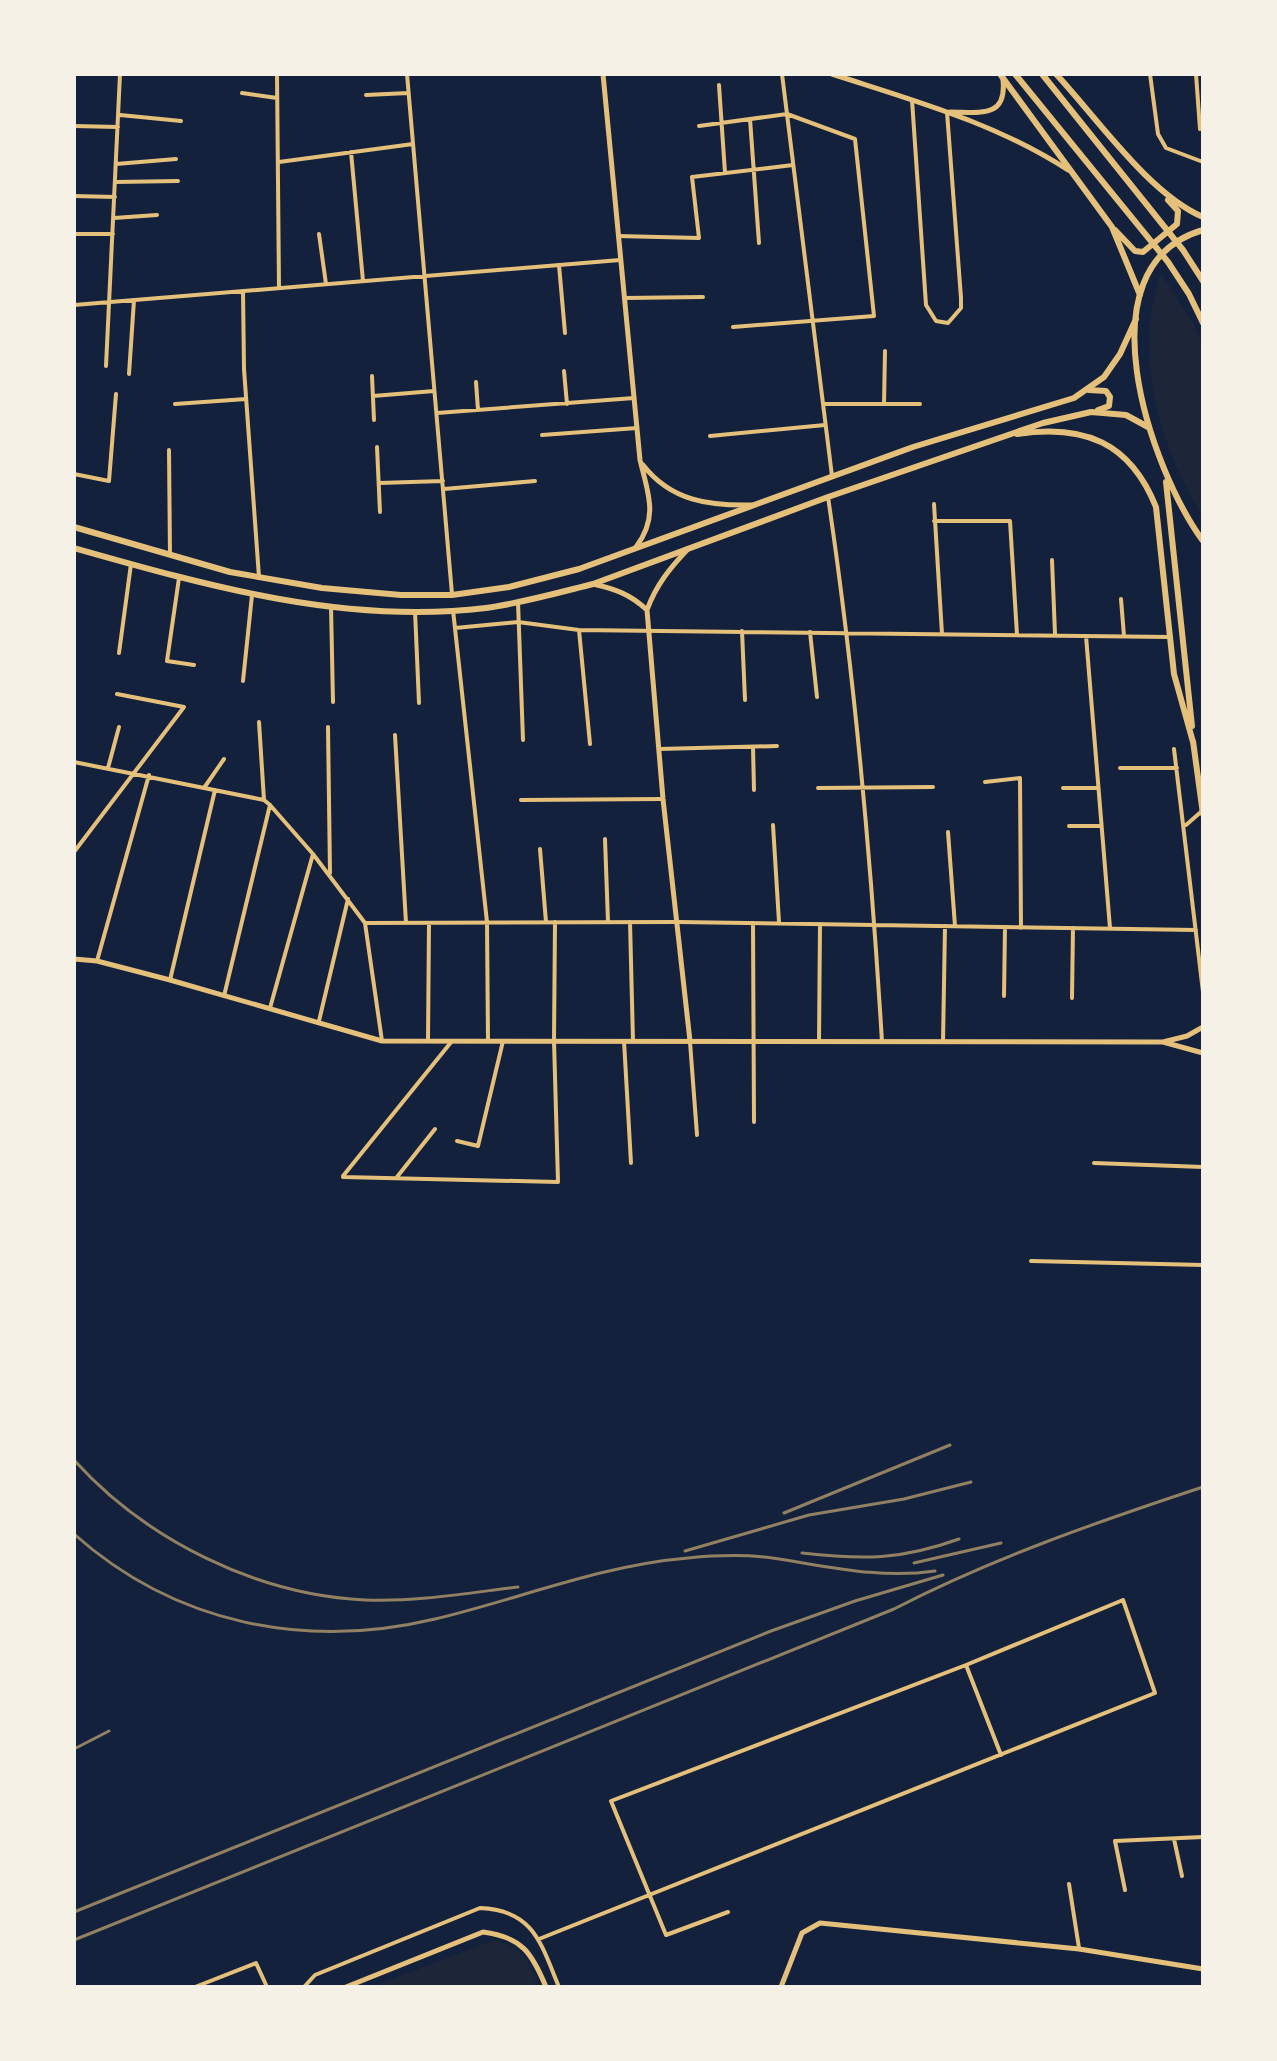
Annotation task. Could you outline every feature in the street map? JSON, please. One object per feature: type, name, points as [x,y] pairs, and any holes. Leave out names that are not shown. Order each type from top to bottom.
[{"type":"main road","points":[[1015,74],[1168,262],[1203,323]]},
{"type":"main road","points":[[1042,74],[1183,250],[1203,281]]},
{"type":"main road","points":[[1002,76],[1112,227],[1135,251],[1148,250],[1177,224],[1178,211],[1056,74]]},
{"type":"main road","points":[[1153,184],[1179,205],[1203,217]]},
{"type":"main road","points":[[1112,227],[1140,295]]},
{"type":"main road","points":[[1203,230],[1190,233],[1170,245],[1156,259],[1146,277],[1136,319],[1138,372],[1148,427],[1183,511],[1203,541]]},
{"type":"main road","points":[[74,527],[259,577],[364,593],[452,595],[546,579],[633,551],[913,447],[1055,404],[1087,390],[1112,366],[1136,319]]},
{"type":"main road","points":[[1087,390],[1106,391],[1110,397],[1109,406],[1091,412]]},
{"type":"main road","points":[[74,548],[252,595],[331,606],[453,610],[518,602],[593,584],[828,497],[998,437],[1074,414],[1126,415],[1148,427]]},
{"type":"main road","points":[[998,437],[1045,430],[1086,436],[1130,461],[1146,483],[1156,507],[1174,674],[1193,742]]},
{"type":"main road","points":[[1166,475],[1203,812]]},
{"type":"main road","points":[[1164,582],[1174,560]]},
{"type":"street","points":[[106,366],[120,74]]},
{"type":"street","points":[[277,74],[279,288]]},
{"type":"street","points":[[407,74],[452,595]]},
{"type":"street","points":[[603,74],[640,460],[651,511],[648,527],[633,551]]},
{"type":"street","points":[[782,74],[832,476]]},
{"type":"street","points":[[832,74],[947,112],[1040,152],[1068,170]]},
{"type":"street","points":[[1150,74],[1158,134],[1166,148],[1203,162]]},
{"type":"street","points":[[1196,74],[1200,129]]},
{"type":"street","points":[[947,112],[984,112],[996,107],[1005,94],[1002,76]]},
{"type":"street","points":[[719,85],[725,173]]},
{"type":"street","points":[[242,93],[277,98]]},
{"type":"street","points":[[366,95],[409,93]]},
{"type":"street","points":[[912,100],[926,305],[936,321],[948,323],[961,308],[961,298],[947,112]]},
{"type":"street","points":[[699,126],[787,114],[855,139],[874,316],[733,327]]},
{"type":"street","points":[[119,115],[181,121]]},
{"type":"street","points":[[750,119],[759,243]]},
{"type":"street","points":[[74,126],[118,127]]},
{"type":"street","points":[[279,162],[413,144]]},
{"type":"street","points":[[351,151],[363,281]]},
{"type":"street","points":[[116,164],[176,159]]},
{"type":"street","points":[[618,236],[699,238],[692,177],[793,165]]},
{"type":"street","points":[[115,182],[178,181]]},
{"type":"street","points":[[74,196],[115,197]]},
{"type":"street","points":[[114,218],[157,215]]},
{"type":"street","points":[[74,234],[113,234]]},
{"type":"street","points":[[319,234],[326,284]]},
{"type":"street","points":[[74,305],[620,260]]},
{"type":"street","points":[[559,265],[565,333]]},
{"type":"street","points":[[243,291],[246,399],[259,577]]},
{"type":"street","points":[[624,298],[703,297]]},
{"type":"street","points":[[129,374],[134,300]]},
{"type":"street","points":[[884,404],[885,351]]},
{"type":"street","points":[[564,371],[567,404]]},
{"type":"street","points":[[372,376],[374,420]]},
{"type":"street","points":[[476,382],[478,410]]},
{"type":"street","points":[[373,396],[435,390]]},
{"type":"street","points":[[74,474],[109,481],[116,394]]},
{"type":"street","points":[[437,413],[634,398]]},
{"type":"street","points":[[175,404],[246,399]]},
{"type":"street","points":[[823,404],[920,404]]},
{"type":"street","points":[[710,436],[825,425]]},
{"type":"street","points":[[542,435],[637,428]]},
{"type":"street","points":[[377,447],[380,512]]},
{"type":"street","points":[[169,450],[170,555]]},
{"type":"street","points":[[640,460],[659,482],[690,500],[723,505],[757,504]]},
{"type":"street","points":[[379,483],[443,481]]},
{"type":"street","points":[[444,489],[535,481]]},
{"type":"street","points":[[828,497],[848,633],[875,925],[882,1042]]},
{"type":"street","points":[[934,504],[942,634]]},
{"type":"street","points":[[934,521],[1010,521],[1017,635]]},
{"type":"street","points":[[689,549],[666,572],[647,610],[697,1135]]},
{"type":"street","points":[[1052,560],[1055,635]]},
{"type":"street","points":[[119,653],[131,564]]},
{"type":"street","points":[[179,578],[167,661],[194,665]]},
{"type":"street","points":[[593,584],[620,590],[647,610]]},
{"type":"street","points":[[243,681],[252,595]]},
{"type":"street","points":[[1121,599],[1124,636]]},
{"type":"street","points":[[518,602],[523,740]]},
{"type":"street","points":[[331,606],[333,702]]},
{"type":"street","points":[[453,610],[487,922],[488,1041]]},
{"type":"street","points":[[415,611],[419,703]]},
{"type":"street","points":[[455,628],[518,622],[579,630],[1170,637]]},
{"type":"street","points":[[579,630],[590,744]]},
{"type":"street","points":[[742,631],[745,700]]},
{"type":"street","points":[[810,632],[817,697]]},
{"type":"street","points":[[1086,636],[1110,929]]},
{"type":"street","points":[[74,852],[184,707],[117,694]]},
{"type":"street","points":[[259,722],[264,800]]},
{"type":"street","points":[[108,768],[119,727]]},
{"type":"street","points":[[328,727],[330,875]]},
{"type":"street","points":[[395,735],[406,923]]},
{"type":"street","points":[[659,749],[777,746]]},
{"type":"street","points":[[753,747],[754,790]]},
{"type":"street","points":[[1174,749],[1203,992]]},
{"type":"street","points":[[204,788],[224,759]]},
{"type":"street","points":[[74,762],[264,800],[270,805],[330,875],[365,923],[382,1041]]},
{"type":"street","points":[[1120,768],[1177,768]]},
{"type":"street","points":[[97,961],[149,775]]},
{"type":"street","points":[[985,782],[1020,778],[1021,928]]},
{"type":"street","points":[[818,788],[933,787]]},
{"type":"street","points":[[1063,788],[1097,788]]},
{"type":"street","points":[[170,980],[215,790]]},
{"type":"street","points":[[521,800],[663,799]]},
{"type":"street","points":[[224,996],[270,805]]},
{"type":"street","points":[[1185,827],[1203,812]]},
{"type":"street","points":[[773,825],[779,923]]},
{"type":"street","points":[[1069,826],[1100,826]]},
{"type":"street","points":[[948,832],[955,926]]},
{"type":"street","points":[[605,839],[608,922]]},
{"type":"street","points":[[540,849],[546,922]]},
{"type":"street","points":[[270,1008],[313,854]]},
{"type":"street","points":[[319,1021],[348,899]]},
{"type":"street","points":[[452,1041],[343,1177],[558,1182],[555,922]]},
{"type":"street","points":[[630,922],[633,1041]]},
{"type":"street","points":[[365,923],[678,922],[1196,930]]},
{"type":"street","points":[[428,1041],[429,923]]},
{"type":"street","points":[[753,923],[754,1122]]},
{"type":"street","points":[[819,1042],[820,924]]},
{"type":"street","points":[[943,1042],[945,926]]},
{"type":"street","points":[[1004,996],[1005,927]]},
{"type":"street","points":[[1072,998],[1073,928]]},
{"type":"street","points":[[74,959],[97,961],[170,980],[382,1041],[1163,1042],[1187,1036],[1203,1027]]},
{"type":"street","points":[[457,1141],[478,1146],[503,1041]]},
{"type":"street","points":[[624,1041],[631,1163]]},
{"type":"street","points":[[1163,1042],[1203,1053]]},
{"type":"street","points":[[396,1178],[435,1129]]},
{"type":"street","points":[[1094,1163],[1203,1167]]},
{"type":"street","points":[[1031,1261],[1203,1265]]},
{"type":"street","points":[[539,1939],[649,1895],[1001,1755],[1155,1693],[1123,1600],[966,1665],[611,1801],[649,1895],[666,1935],[728,1912]]},
{"type":"street","points":[[966,1665],[1001,1755]]},
{"type":"street","points":[[1125,1890],[1115,1841],[1203,1837]]},
{"type":"street","points":[[1174,1839],[1182,1876]]},
{"type":"street","points":[[1069,1884],[1079,1949]]},
{"type":"street","points":[[304,1987],[315,1975],[480,1908],[507,1911],[521,1918],[539,1939],[559,1987]]},
{"type":"street","points":[[781,1987],[802,1933],[820,1923],[1079,1949],[1203,1969]]},
{"type":"street","points":[[346,1987],[483,1932],[505,1935],[527,1949],[546,1987]]},
{"type":"street","points":[[195,1987],[256,1963],[267,1987]]},
{"type":"shaded area","points":[[1161,273],[1193,323],[1203,345],[1203,517],[1174,460],[1155,398],[1150,367],[1150,335],[1153,304]]},
{"type":"shaded area","points":[[494,1940],[512,1947],[523,1956],[539,1987],[372,1987]]},
{"type":"railway","points":[[784,1513],[950,1445]]},
{"type":"railway","points":[[74,1460],[103,1489],[169,1538],[244,1575],[284,1587],[324,1596],[365,1600],[403,1600],[518,1587]]},
{"type":"railway","points":[[685,1551],[809,1515],[904,1499],[971,1482]]},
{"type":"railway","points":[[74,1940],[894,1609],[1007,1557],[1203,1487]]},
{"type":"railway","points":[[74,1534],[113,1565],[155,1590],[198,1609],[244,1622],[290,1629],[338,1631],[386,1628],[435,1619],[624,1568],[688,1558],[768,1557],[876,1573],[935,1571]]},
{"type":"railway","points":[[802,1553],[844,1557],[900,1555],[959,1539]]},
{"type":"railway","points":[[914,1563],[1001,1543]]},
{"type":"railway","points":[[74,1912],[771,1631],[855,1601],[943,1575]]},
{"type":"railway","points":[[74,1749],[109,1731]]}]
